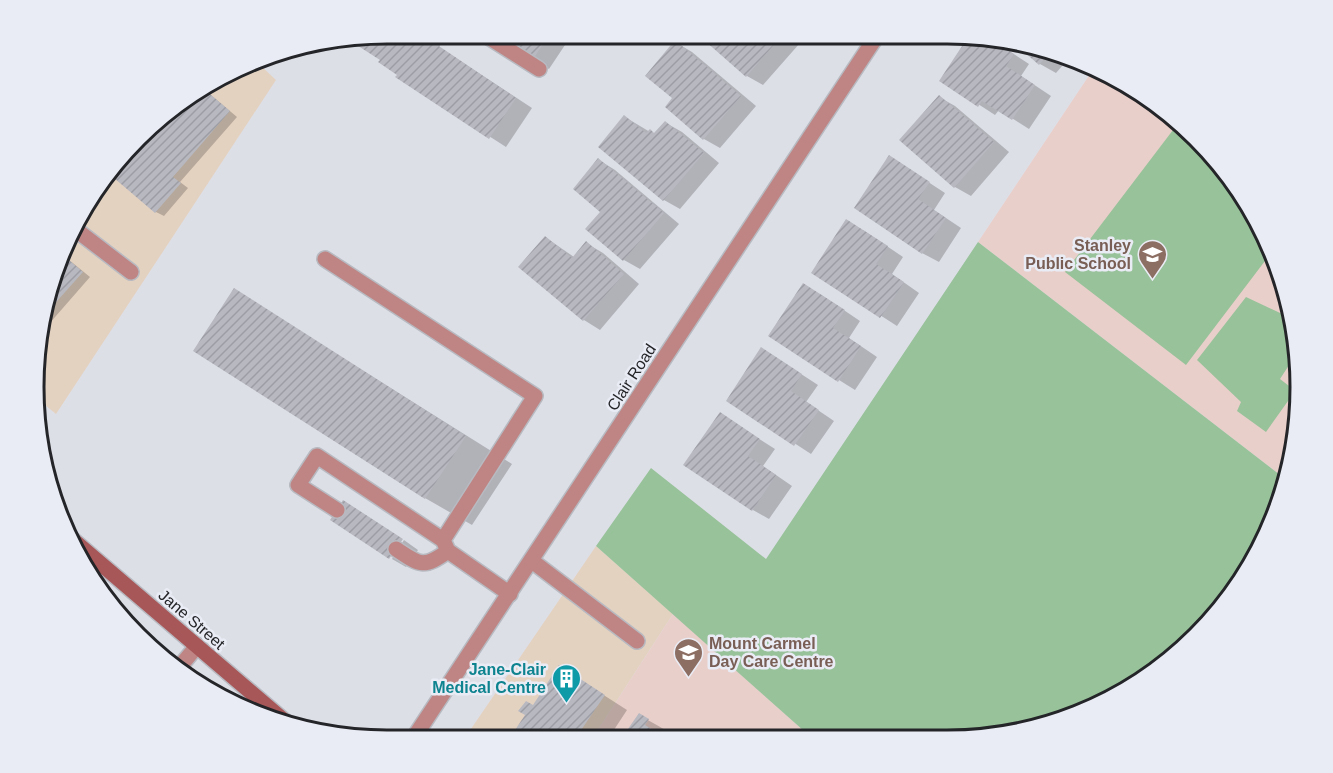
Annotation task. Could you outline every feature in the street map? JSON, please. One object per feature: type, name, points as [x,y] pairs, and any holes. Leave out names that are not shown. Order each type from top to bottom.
[{"type":"main road","name":"Jane Street","points":[[85,550],[270,709]]},
{"type":"street","points":[[499,44],[539,69]]},
{"type":"street","name":"Clair Road","points":[[419,730],[871,44]]},
{"type":"street","points":[[80,233],[131,272]]},
{"type":"street","points":[[326,259],[535,396],[445,545],[426,565],[418,564],[396,549]]},
{"type":"street","points":[[337,510],[298,485],[317,456],[445,545],[510,594]]},
{"type":"street","points":[[532,561],[637,641]]},
{"type":"street","points":[[183,663],[197,646]]},
{"type":"shaded area","points":[[262,67],[276,80],[56,414],[44,404],[46,342],[62,276],[89,215],[114,178],[160,129],[215,89]]},
{"type":"shaded area","name":"Stanley Public School","points":[[1089,75],[1118,89],[1155,114],[1189,144],[1232,196],[1254,235],[1271,276],[1287,342],[1290,386],[1287,431],[1278,474],[978,242]]},
{"type":"shaded area","points":[[596,546],[673,614],[598,730],[470,730]]},
{"type":"shaded area","name":"Mount Carmel Day Care Centre","points":[[673,614],[803,730],[598,730]]},
{"type":"green space","points":[[1173,129],[1204,160],[1232,196],[1244,215],[1265,261],[1186,365],[1065,272]]},
{"type":"green space","points":[[978,242],[1278,474],[1263,518],[1244,558],[1219,595],[1173,644],[1137,672],[1098,694],[1035,718],[991,727],[946,730],[803,730],[596,546],[651,468],[766,559]]},
{"type":"green space","points":[[1246,297],[1282,314],[1289,365],[1280,379],[1290,387],[1289,399],[1266,432],[1237,411],[1241,402],[1197,360]]},
{"type":"building","points":[[436,44],[516,98],[489,139],[395,77],[397,75],[378,62],[380,60],[356,45]]},
{"type":"building","points":[[506,44],[543,44],[532,61]]},
{"type":"building","points":[[672,44],[680,44],[741,96],[703,140],[665,107],[672,98],[645,76]]},
{"type":"building","points":[[708,44],[774,44],[746,77]]},
{"type":"building","points":[[963,44],[969,44],[1006,49],[1014,54],[1006,66],[1035,85],[1012,120],[982,101],[978,107],[939,81]]},
{"type":"building","points":[[1025,53],[1045,58],[1039,65]]},
{"type":"building","points":[[209,93],[230,111],[173,177],[181,183],[155,213],[114,178],[160,129]]},
{"type":"building","points":[[939,95],[994,142],[954,188],[899,140]]},
{"type":"building","points":[[624,115],[646,133],[650,129],[654,133],[665,121],[704,153],[663,201],[598,147]]},
{"type":"building","points":[[889,155],[930,182],[918,199],[946,218],[922,254],[854,208]]},
{"type":"building","points":[[598,158],[664,213],[623,261],[585,229],[600,212],[573,189]]},
{"type":"building","points":[[846,219],[888,246],[876,264],[904,282],[880,318],[811,273]]},
{"type":"building","points":[[545,236],[572,258],[586,241],[624,274],[583,321],[518,267]]},
{"type":"building","points":[[68,259],[83,272],[53,305]]},
{"type":"building","points":[[803,283],[845,310],[833,328],[861,346],[838,382],[768,336]]},
{"type":"building","points":[[234,288],[466,436],[425,499],[193,351]]},
{"type":"building","points":[[761,347],[802,374],[791,391],[819,410],[794,446],[726,401]]},
{"type":"building","points":[[720,412],[760,439],[748,456],[776,475],[752,511],[683,465]]},
{"type":"building","points":[[343,500],[403,539],[389,559],[330,520]]},
{"type":"building","name":"Jane-Clair Medical Centre","points":[[559,665],[605,695],[581,730],[515,730],[525,715],[518,711],[526,701],[533,705]]},
{"type":"building","points":[[639,713],[649,719],[645,725],[653,730],[627,730]]},
{"type":"place","name":"Stanley Public School","points":[[1152,280]]},
{"type":"place","name":"Mount Carmel Day Care Centre","points":[[688,678]]},
{"type":"place","name":"Jane-Clair Medical Centre","points":[[567,704]]}]
